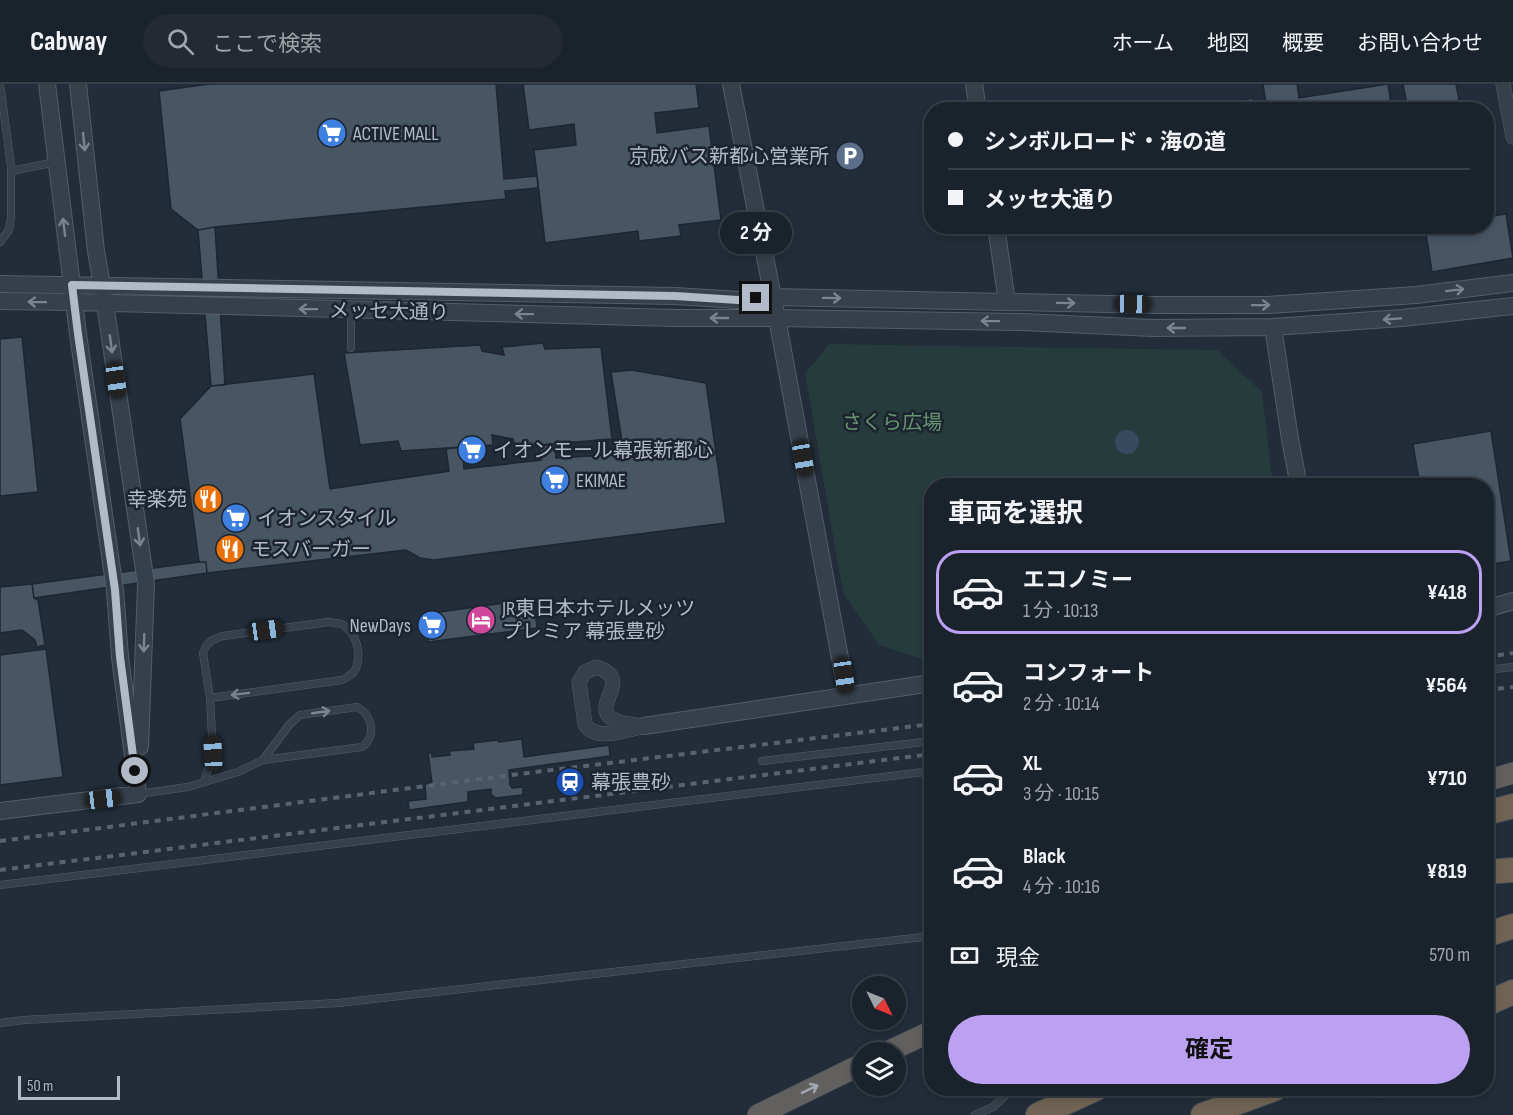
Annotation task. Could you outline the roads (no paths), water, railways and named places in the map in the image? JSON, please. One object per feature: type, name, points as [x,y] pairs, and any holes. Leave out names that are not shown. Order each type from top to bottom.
[{"type":"highway","points":[[1494,779],[1513,773]]},
{"type":"highway","points":[[1494,811],[1513,806]]},
{"type":"highway","points":[[1494,871],[1513,870]]},
{"type":"highway","points":[[1494,932],[1513,926]]},
{"type":"highway","points":[[1494,1000],[1513,992]]},
{"type":"highway","points":[[906,1043],[924,1035]]},
{"type":"highway","points":[[758,1115],[852,1069]]},
{"type":"highway","points":[[1038,1115],[1080,1096]]},
{"type":"highway","points":[[1206,1114],[1255,1096]]},
{"type":"street","points":[[47,84],[73,294],[115,590],[120,657],[138,794]]},
{"type":"street","points":[[78,84],[96,251],[146,585],[138,794]]},
{"type":"street","points":[[731,84],[847,696]]},
{"type":"street","points":[[974,84],[977,102]]},
{"type":"street","points":[[1503,84],[1513,137]]},
{"type":"street","points":[[997,234],[1007,302]]},
{"type":"street","name":"メッセ大通り","points":[[0,301],[73,294],[104,294],[675,296],[738,300],[773,297],[1268,305],[1416,295],[1513,283]]},
{"type":"street","name":"メッセ大通り","points":[[0,284],[73,294]]},
{"type":"street","name":"メッセ大通り","points":[[104,294],[351,310],[675,318],[1022,322],[1153,328],[1273,327],[1402,318],[1513,306]]},
{"type":"street","points":[[1273,327],[1297,478]]},
{"type":"street","points":[[1494,607],[1513,601]]},
{"type":"street","points":[[644,726],[619,722],[610,718],[606,713],[605,705],[613,688],[611,676],[597,667],[585,672],[579,682],[585,724],[593,733],[599,734],[924,684]]},
{"type":"street","points":[[0,811],[138,794]]},
{"type":"lane","points":[[0,84],[11,171],[10,224],[9,230],[0,242]]},
{"type":"lane","points":[[11,171],[56,162]]},
{"type":"lane","points":[[351,310],[351,348]]},
{"type":"lane","points":[[204,782],[213,753],[210,698],[203,653],[212,640],[223,636],[329,622],[345,626],[355,639],[358,658],[356,669],[342,681],[210,698]]},
{"type":"lane","points":[[1494,669],[1513,667]]},
{"type":"lane","points":[[138,794],[188,787],[238,772],[263,760],[362,747],[371,737],[369,718],[364,710],[357,707],[300,715],[289,725],[263,760]]},
{"type":"lane","points":[[762,761],[924,742]]},
{"type":"lane","points":[[0,885],[924,772]]},
{"type":"lane","points":[[0,1023],[338,1004],[924,937]]},
{"type":"lane","points":[[975,1115],[993,1107],[1005,1096]]},
{"type":"water","points":[[1127,430],[1136,433],[1139,442],[1136,451],[1127,454],[1118,451],[1115,442],[1118,433]]},
{"type":"railway","points":[[1494,656],[1513,653]]},
{"type":"railway","points":[[1494,689],[1513,687]]},
{"type":"railway","points":[[0,841],[519,774],[924,725]]},
{"type":"railway","points":[[0,870],[924,755]]},
{"type":"place","name":"ACTIVE MALL","points":[[332,133]]},
{"type":"place","name":"京成バス新都心営業所","points":[[850,156]]},
{"type":"place","name":"イオンモール幕張新都心","points":[[472,450]]},
{"type":"place","name":"EKIMAE","points":[[555,480]]},
{"type":"place","name":"幸楽苑","points":[[208,499]]},
{"type":"place","name":"イオンスタイル","points":[[236,518]]},
{"type":"place","name":"モスバーガー","points":[[230,549]]},
{"type":"place","name":"JR東日本ホテルメッツ プレミア 幕張豊砂","points":[[481,620]]},
{"type":"place","name":"NewDays","points":[[432,625]]},
{"type":"place","name":"幕張豊砂","points":[[570,782]]},
{"type":"park label","name":"さくら広場","points":[[892,422]]}]
